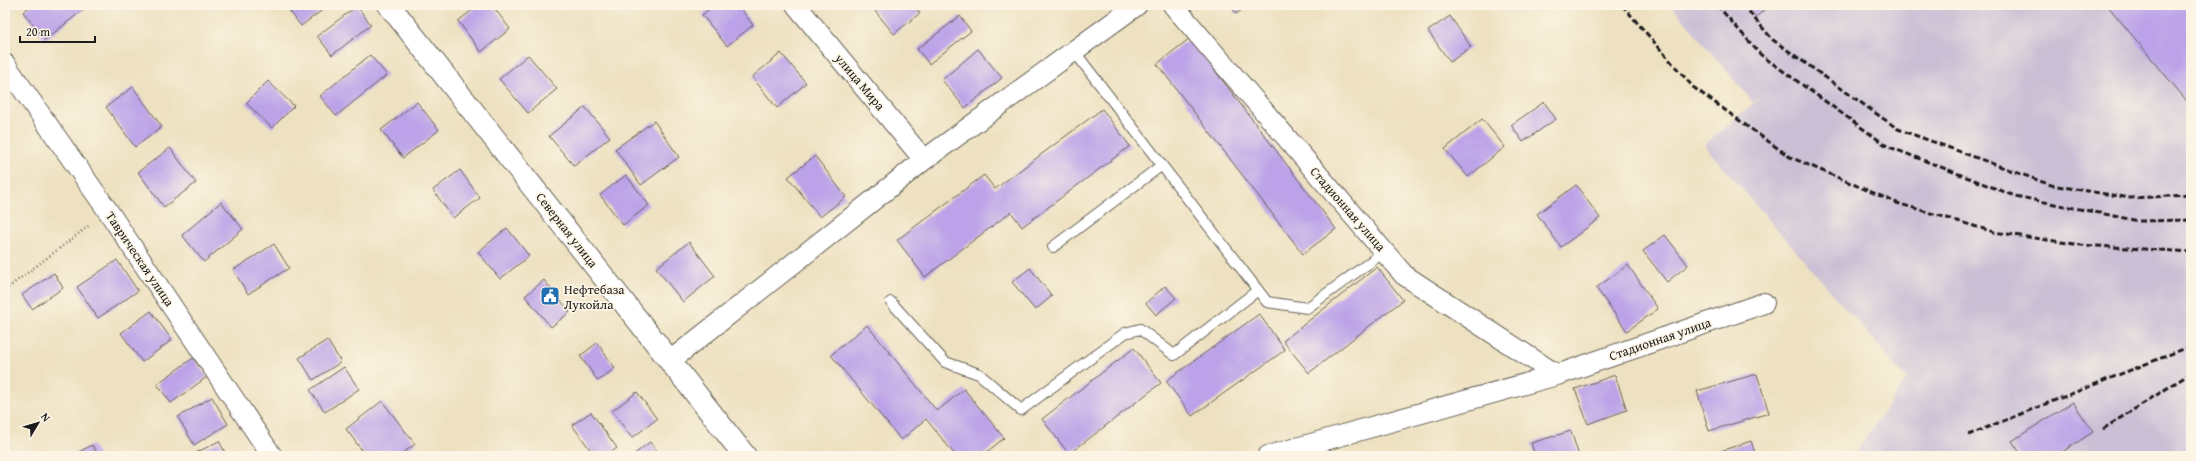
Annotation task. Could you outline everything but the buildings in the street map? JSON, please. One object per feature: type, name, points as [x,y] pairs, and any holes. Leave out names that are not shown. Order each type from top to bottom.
[{"type":"street","name":"Северная улица","points":[[389,5],[745,456]]},
{"type":"street","name":"улица Мира","points":[[796,5],[924,160]]},
{"type":"street","points":[[670,361],[924,160],[1137,5]]},
{"type":"street","name":"Стадионная улица","points":[[1173,5],[1404,275],[1557,374]]},
{"type":"street","name":"Таврическая улица","points":[[5,64],[108,211],[272,456]]},
{"type":"street","name":"Стадионная улица","points":[[1268,456],[1557,374],[1764,303]]},
{"type":"lane","points":[[1074,51],[1267,302],[1307,308],[1384,252]]},
{"type":"lane","points":[[1053,247],[1162,165]]},
{"type":"lane","points":[[891,302],[945,362],[979,374],[1021,410],[1125,332],[1140,329],[1174,355],[1258,290]]},
{"type":"path","points":[[5,290],[108,211]]},
{"type":"shaded area","points":[[1671,5],[2191,5],[2191,456],[1853,456],[1907,379],[1704,145],[1769,90],[1753,102]]},
{"type":"railway","points":[[1622,5],[1693,87],[1790,157],[1897,203],[1994,232],[2081,245],[2191,252]]},
{"type":"railway","points":[[1717,5],[1761,55],[1887,146],[2015,196],[2139,221],[2191,220]]},
{"type":"railway","points":[[1743,5],[1773,40],[1898,129],[2051,185],[2130,198],[2191,195]]},
{"type":"railway","points":[[1968,435],[2191,346]]},
{"type":"railway","points":[[2103,429],[2191,373]]},
{"type":"place","name":"Нефтебаза Лукойла","points":[[550,296]]}]
